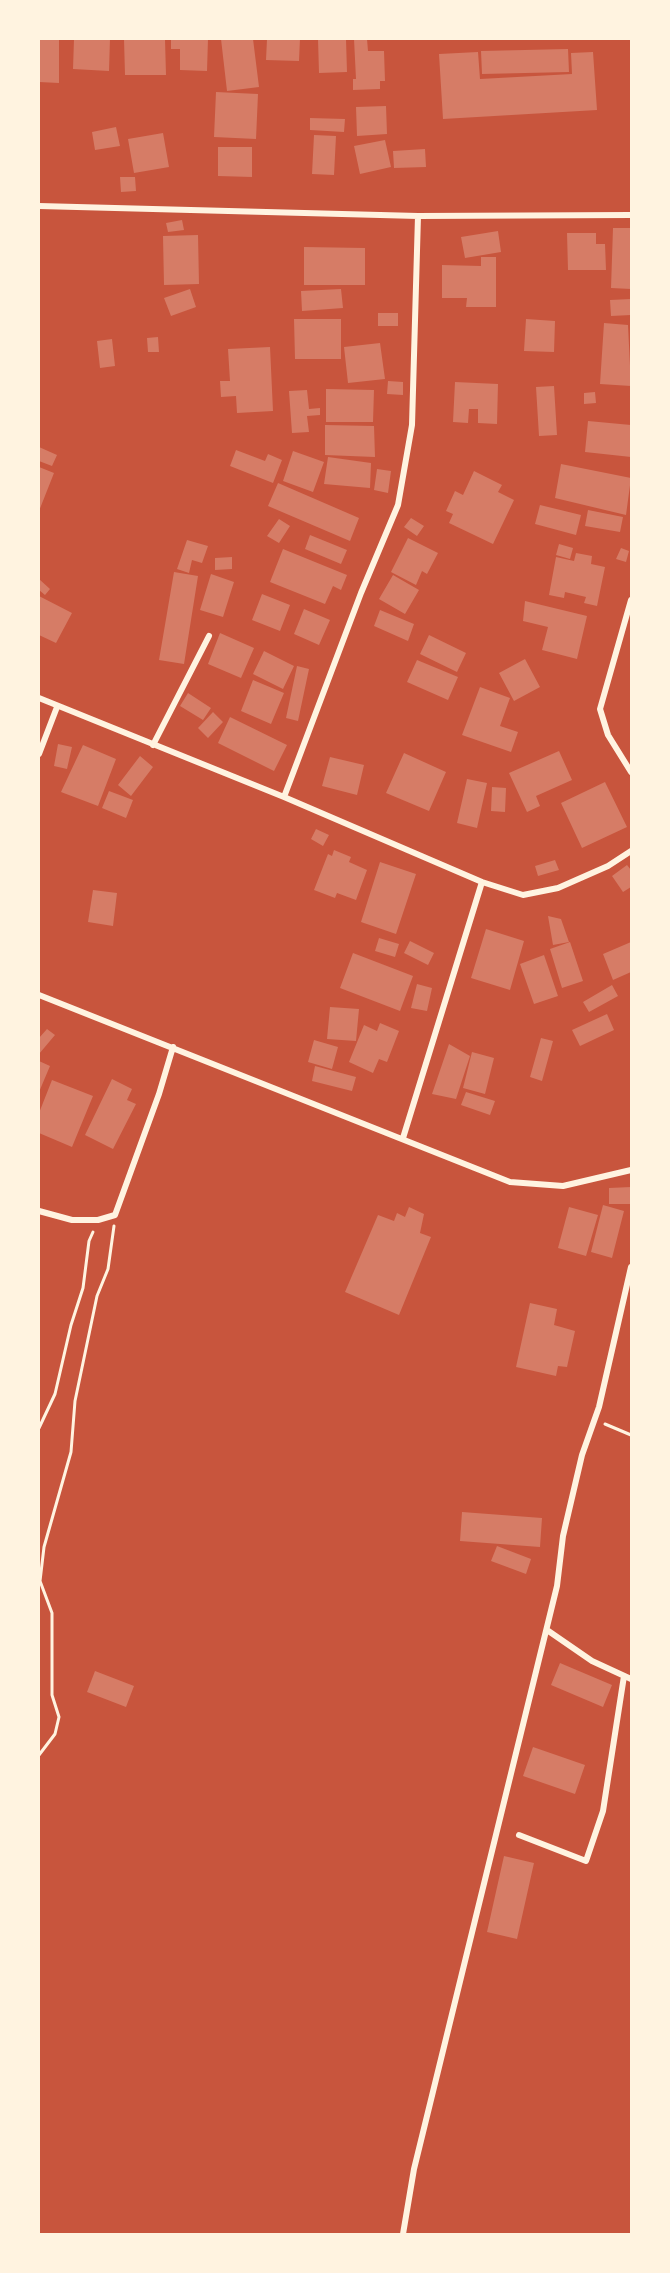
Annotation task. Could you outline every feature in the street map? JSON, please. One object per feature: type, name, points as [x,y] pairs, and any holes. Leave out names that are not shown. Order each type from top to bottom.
[{"type":"street","points":[[39,206],[418,216],[631,215]]},
{"type":"street","points":[[284,797],[361,593],[398,505],[412,425],[418,216]]},
{"type":"street","points":[[631,600],[600,709],[608,735],[631,772]]},
{"type":"street","points":[[153,745],[209,636]]},
{"type":"street","points":[[39,698],[284,797],[482,882],[523,895],[558,888],[608,866],[631,851]]},
{"type":"street","points":[[39,754],[57,707]]},
{"type":"street","points":[[403,1138],[482,882]]},
{"type":"street","points":[[39,995],[510,1182],[563,1186],[631,1170]]},
{"type":"street","points":[[39,1211],[72,1220],[98,1220],[115,1215],[159,1094],[173,1047]]},
{"type":"street","points":[[403,2234],[414,2169],[557,1586],[563,1536],[582,1455],[594,1420],[631,1267]]},
{"type":"street","points":[[519,1835],[586,1861],[603,1810],[627,1678],[592,1661],[546,1630]]},
{"type":"path","points":[[39,1755],[55,1734],[58,1717],[52,1695],[52,1613],[40,1581],[44,1546],[70,1452],[75,1401],[98,1296],[108,1269],[115,1215]]},
{"type":"path","points":[[39,1428],[55,1394],[71,1324],[83,1288],[89,1241],[98,1220]]},
{"type":"path","points":[[594,1420],[631,1435]]},
{"type":"building","points":[[39,39],[59,39],[59,83],[39,82]]},
{"type":"building","points":[[74,39],[110,39],[109,71],[73,69]]},
{"type":"building","points":[[124,39],[165,39],[166,75],[125,75]]},
{"type":"building","points":[[171,39],[208,39],[207,71],[180,70],[180,49],[171,49]]},
{"type":"building","points":[[221,39],[253,39],[259,87],[227,91]]},
{"type":"building","points":[[267,39],[300,39],[299,61],[266,60]]},
{"type":"building","points":[[318,39],[346,39],[347,72],[319,73]]},
{"type":"building","points":[[354,39],[367,39],[368,51],[384,51],[385,81],[380,81],[380,89],[353,90],[353,79],[356,79]]},
{"type":"building","points":[[568,49],[569,72],[482,74],[481,51]]},
{"type":"building","points":[[478,52],[480,79],[572,74],[571,53],[593,52],[597,110],[443,119],[439,54]]},
{"type":"building","points":[[216,92],[258,94],[256,139],[214,137]]},
{"type":"building","points":[[386,106],[387,134],[357,136],[356,107]]},
{"type":"building","points":[[310,118],[345,119],[344,132],[310,130]]},
{"type":"building","points":[[116,127],[120,146],[95,150],[92,132]]},
{"type":"building","points":[[163,133],[169,167],[134,173],[128,139]]},
{"type":"building","points":[[314,135],[336,136],[334,175],[312,174]]},
{"type":"building","points":[[385,140],[391,167],[360,174],[354,146]]},
{"type":"building","points":[[218,147],[252,147],[252,177],[218,176]]},
{"type":"building","points":[[425,149],[426,167],[394,168],[393,151]]},
{"type":"building","points":[[120,177],[135,177],[136,191],[121,192]]},
{"type":"building","points":[[182,220],[184,230],[168,232],[166,223]]},
{"type":"building","points":[[613,228],[631,228],[631,289],[611,288]]},
{"type":"building","points":[[498,231],[501,252],[465,258],[461,237]]},
{"type":"building","points":[[567,233],[596,233],[596,244],[605,244],[606,270],[568,270]]},
{"type":"building","points":[[198,235],[199,284],[164,285],[163,236]]},
{"type":"building","points":[[304,247],[365,248],[365,285],[304,285]]},
{"type":"building","points":[[481,257],[496,257],[496,307],[466,307],[467,298],[442,298],[442,265],[481,266]]},
{"type":"building","points":[[190,289],[196,307],[171,316],[164,298]]},
{"type":"building","points":[[341,289],[343,308],[302,311],[301,291]]},
{"type":"building","points":[[631,299],[631,315],[611,316],[610,300]]},
{"type":"building","points":[[378,313],[398,313],[398,326],[378,326]]},
{"type":"building","points":[[294,319],[341,319],[341,359],[295,359]]},
{"type":"building","points":[[526,319],[555,321],[554,352],[524,351]]},
{"type":"building","points":[[604,323],[628,325],[631,386],[600,384]]},
{"type":"building","points":[[158,337],[159,352],[148,352],[147,338]]},
{"type":"building","points":[[112,339],[115,366],[100,368],[97,341]]},
{"type":"building","points":[[380,343],[385,379],[348,383],[344,347]]},
{"type":"building","points":[[270,347],[273,411],[237,413],[236,396],[221,397],[220,381],[230,381],[228,349]]},
{"type":"building","points":[[388,381],[403,382],[403,395],[387,394]]},
{"type":"building","points":[[455,382],[498,384],[497,424],[478,423],[478,409],[469,409],[468,423],[453,422]]},
{"type":"building","points":[[554,386],[557,435],[539,436],[536,387]]},
{"type":"building","points":[[326,389],[374,390],[373,422],[326,422]]},
{"type":"building","points":[[307,390],[309,409],[320,408],[320,415],[307,416],[309,432],[292,433],[289,391]]},
{"type":"building","points":[[595,392],[596,403],[584,404],[584,393]]},
{"type":"building","points":[[588,421],[631,425],[631,457],[585,452]]},
{"type":"building","points":[[325,425],[374,426],[375,457],[325,455]]},
{"type":"building","points":[[39,447],[57,455],[52,466],[39,461]]},
{"type":"building","points":[[236,450],[265,461],[268,454],[282,460],[273,483],[230,466]]},
{"type":"building","points":[[293,451],[324,462],[313,492],[283,481]]},
{"type":"building","points":[[328,457],[371,463],[370,488],[324,484]]},
{"type":"building","points":[[561,464],[631,478],[626,515],[555,498]]},
{"type":"building","points":[[39,467],[54,473],[39,511]]},
{"type":"building","points":[[377,469],[391,471],[388,493],[374,490]]},
{"type":"building","points":[[474,471],[502,485],[498,492],[514,500],[493,544],[449,523],[453,514],[446,511],[455,491],[463,495]]},
{"type":"building","points":[[278,483],[359,518],[350,541],[268,506]]},
{"type":"building","points":[[540,505],[581,515],[576,535],[535,524]]},
{"type":"building","points":[[588,510],[623,517],[620,532],[585,526]]},
{"type":"building","points":[[411,518],[424,526],[417,536],[404,527]]},
{"type":"building","points":[[279,519],[290,526],[279,543],[267,536]]},
{"type":"building","points":[[310,535],[347,550],[341,564],[305,549]]},
{"type":"building","points":[[408,538],[438,553],[427,574],[422,571],[416,585],[391,572]]},
{"type":"building","points":[[187,540],[208,546],[202,563],[192,560],[189,573],[177,569]]},
{"type":"building","points":[[559,544],[573,548],[570,559],[556,555]]},
{"type":"building","points":[[621,548],[629,551],[626,562],[616,559]]},
{"type":"building","points":[[283,549],[347,575],[341,590],[333,586],[325,604],[270,582]]},
{"type":"building","points":[[576,553],[592,556],[591,564],[605,567],[597,606],[584,603],[586,597],[565,592],[564,598],[549,595],[556,557],[574,561]]},
{"type":"building","points":[[232,557],[232,569],[215,570],[215,558]]},
{"type":"building","points":[[174,572],[198,576],[184,664],[159,660]]},
{"type":"building","points":[[211,574],[234,582],[223,617],[200,610]]},
{"type":"building","points":[[393,575],[419,590],[405,614],[379,599]]},
{"type":"building","points":[[39,579],[50,589],[45,595],[39,590]]},
{"type":"building","points":[[262,594],[290,605],[280,631],[252,620]]},
{"type":"building","points":[[39,596],[72,613],[56,643],[39,635]]},
{"type":"building","points":[[525,601],[587,616],[577,659],[542,650],[548,627],[523,621]]},
{"type":"building","points":[[304,609],[330,620],[319,645],[294,634]]},
{"type":"building","points":[[380,610],[414,624],[408,641],[374,626]]},
{"type":"building","points":[[220,633],[254,648],[241,678],[208,664]]},
{"type":"building","points":[[429,635],[466,653],[457,672],[420,654]]},
{"type":"building","points":[[264,651],[294,666],[283,689],[253,674]]},
{"type":"building","points":[[525,659],[540,687],[514,701],[499,673]]},
{"type":"building","points":[[417,660],[458,677],[448,700],[407,682]]},
{"type":"building","points":[[297,666],[309,669],[298,721],[286,718]]},
{"type":"building","points":[[253,680],[284,693],[271,724],[241,711]]},
{"type":"building","points":[[480,687],[510,698],[500,726],[518,732],[511,752],[462,735]]},
{"type":"building","points":[[188,693],[211,708],[203,720],[180,706]]},
{"type":"building","points":[[213,712],[223,722],[208,738],[198,728]]},
{"type":"building","points":[[230,717],[287,745],[274,771],[218,743]]},
{"type":"building","points":[[58,744],[72,747],[67,769],[54,766]]},
{"type":"building","points":[[83,745],[116,759],[98,806],[61,792]]},
{"type":"building","points":[[559,751],[572,780],[536,796],[540,806],[527,812],[509,773]]},
{"type":"building","points":[[404,753],[446,772],[429,811],[386,793]]},
{"type":"building","points":[[140,756],[153,767],[131,796],[118,785]]},
{"type":"building","points":[[330,757],[364,765],[357,795],[322,786]]},
{"type":"building","points":[[467,779],[487,783],[477,828],[457,823]]},
{"type":"building","points":[[605,782],[627,827],[582,848],[561,803]]},
{"type":"building","points":[[492,787],[506,788],[505,812],[491,811]]},
{"type":"building","points":[[109,791],[133,800],[126,818],[102,808]]},
{"type":"building","points":[[316,829],[329,835],[323,846],[311,839]]},
{"type":"building","points":[[334,850],[351,857],[349,862],[367,870],[356,900],[337,893],[335,898],[314,890],[328,854],[332,856]]},
{"type":"building","points":[[555,860],[559,870],[538,876],[535,866]]},
{"type":"building","points":[[380,862],[416,874],[396,934],[361,922]]},
{"type":"building","points":[[627,865],[631,870],[631,887],[623,892],[612,876]]},
{"type":"building","points":[[93,890],[117,893],[113,926],[88,922]]},
{"type":"building","points":[[548,916],[561,919],[569,942],[553,945]]},
{"type":"building","points":[[486,929],[524,941],[510,990],[471,978]]},
{"type":"building","points":[[379,938],[399,944],[395,957],[375,951]]},
{"type":"building","points":[[410,941],[434,953],[428,965],[404,953]]},
{"type":"building","points":[[570,942],[583,981],[562,988],[550,949]]},
{"type":"building","points":[[631,942],[631,972],[613,980],[603,954]]},
{"type":"building","points":[[353,953],[413,976],[400,1011],[340,988]]},
{"type":"building","points":[[544,955],[558,996],[534,1004],[520,964]]},
{"type":"building","points":[[417,984],[432,988],[427,1011],[411,1008]]},
{"type":"building","points":[[612,985],[618,996],[589,1012],[583,1002]]},
{"type":"building","points":[[330,1007],[359,1009],[356,1041],[327,1039]]},
{"type":"building","points":[[607,1014],[614,1030],[580,1046],[572,1030]]},
{"type":"building","points":[[380,1023],[399,1031],[387,1062],[379,1059],[373,1073],[349,1062],[364,1025],[377,1031]]},
{"type":"building","points":[[47,1029],[55,1035],[39,1054],[39,1038]]},
{"type":"building","points":[[541,1038],[553,1041],[542,1081],[530,1077]]},
{"type":"building","points":[[314,1040],[338,1047],[332,1069],[308,1062]]},
{"type":"building","points":[[449,1044],[470,1056],[456,1099],[432,1094]]},
{"type":"building","points":[[472,1052],[494,1058],[485,1094],[463,1088]]},
{"type":"building","points":[[39,1061],[50,1066],[39,1092]]},
{"type":"building","points":[[315,1066],[356,1077],[352,1091],[312,1081]]},
{"type":"building","points":[[112,1079],[132,1089],[127,1100],[136,1104],[113,1149],[85,1135]]},
{"type":"building","points":[[52,1080],[93,1096],[72,1147],[39,1133],[39,1113]]},
{"type":"building","points":[[466,1092],[495,1101],[490,1115],[461,1105]]},
{"type":"building","points":[[631,1187],[631,1204],[609,1204],[609,1188]]},
{"type":"building","points":[[603,1205],[624,1211],[612,1258],[591,1252]]},
{"type":"building","points":[[409,1207],[424,1214],[420,1233],[431,1237],[399,1315],[345,1292],[378,1215],[394,1221],[397,1213],[405,1217]]},
{"type":"building","points":[[569,1207],[598,1215],[586,1256],[558,1248]]},
{"type":"building","points":[[530,1303],[557,1309],[554,1325],[575,1331],[567,1367],[558,1366],[556,1376],[516,1367]]},
{"type":"building","points":[[462,1512],[542,1518],[540,1547],[460,1541]]},
{"type":"building","points":[[497,1546],[531,1559],[526,1574],[491,1561]]},
{"type":"building","points":[[560,1663],[612,1685],[603,1707],[551,1685]]},
{"type":"building","points":[[95,1671],[134,1686],[126,1707],[87,1692]]},
{"type":"building","points":[[533,1747],[585,1765],[575,1794],[523,1776]]},
{"type":"building","points":[[504,1856],[534,1863],[517,1939],[487,1932]]}]
